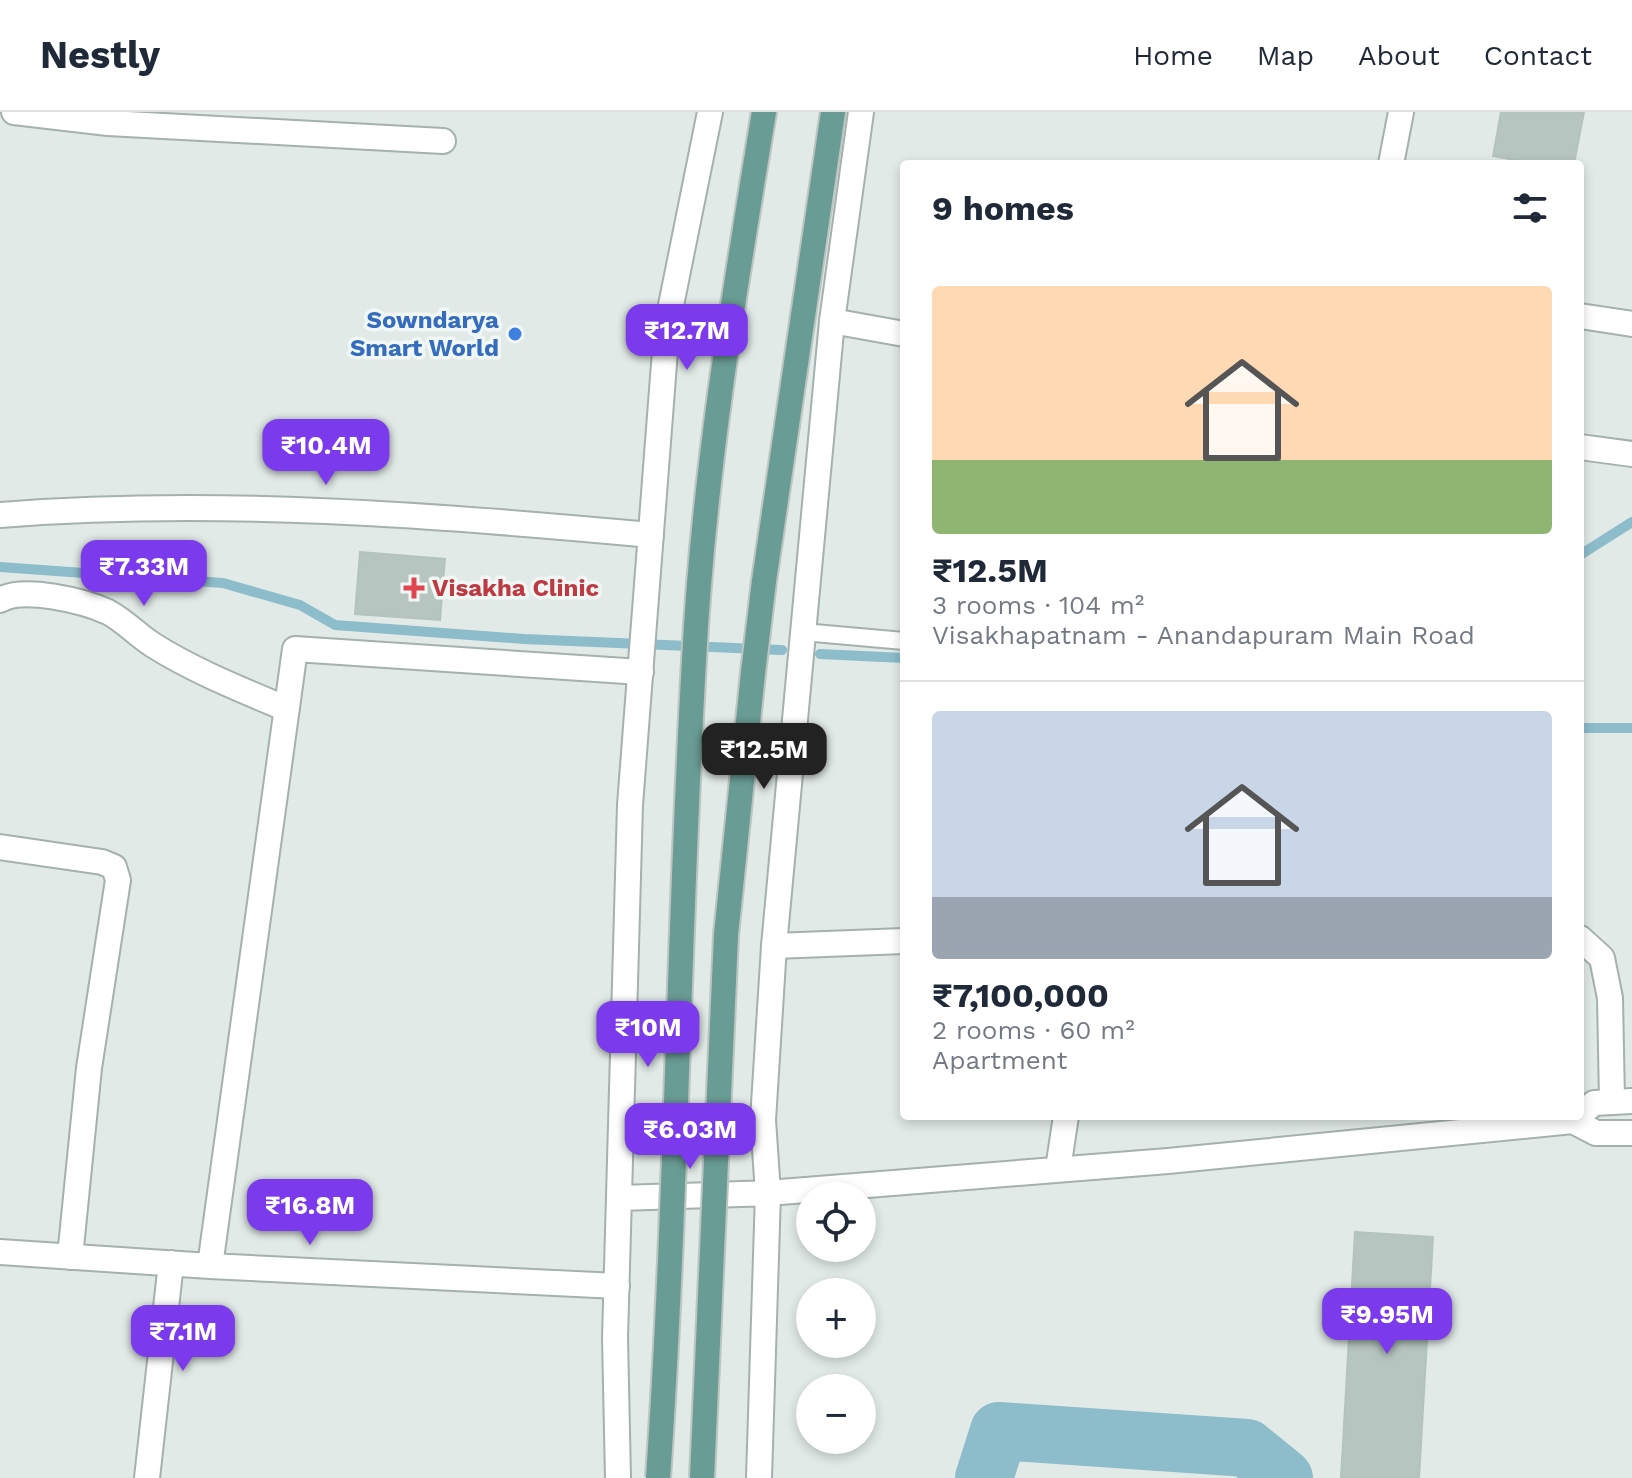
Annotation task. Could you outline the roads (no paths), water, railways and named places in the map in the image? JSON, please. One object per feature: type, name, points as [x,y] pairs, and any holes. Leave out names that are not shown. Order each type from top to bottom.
[{"type":"main road","points":[[658,1478],[667,1350],[685,814],[695,631],[724,352],[764,112]]},
{"type":"main road","points":[[702,1478],[726,935],[759,626],[833,112]]},
{"type":"street","points":[[14,112],[108,123],[443,141]]},
{"type":"street","points":[[618,1478],[617,1286],[630,805],[667,325],[710,112]]},
{"type":"street","points":[[759,1478],[768,1193],[763,1120],[774,946],[832,321],[861,112]]},
{"type":"street","points":[[1392,160],[1401,112]]},
{"type":"street","points":[[1584,317],[1632,324]]},
{"type":"street","points":[[832,321],[900,333]]},
{"type":"street","points":[[1584,448],[1632,454]]},
{"type":"street","points":[[0,515],[281,509],[440,515],[651,535]]},
{"type":"street","points":[[0,600],[20,595],[62,598],[90,605],[110,613],[153,645],[287,709]]},
{"type":"street","points":[[210,1266],[295,649],[641,666]]},
{"type":"street","points":[[0,847],[102,862],[114,867],[118,880],[89,1068],[70,1257]]},
{"type":"street","points":[[774,946],[900,941]]},
{"type":"street","points":[[1584,942],[1602,958],[1623,1101],[1594,1103],[1584,1111]]},
{"type":"street","points":[[1058,1169],[1065,1120]]},
{"type":"street","points":[[620,1198],[768,1193],[1058,1169],[1547,1120]]},
{"type":"street","points":[[1581,1120],[1596,1133],[1631,1133]]},
{"type":"street","points":[[0,1252],[210,1266],[617,1286]]},
{"type":"street","points":[[147,1478],[171,1263]]},
{"type":"lane","points":[[803,632],[900,641]]},
{"type":"waterway","points":[[1584,552],[1632,522]]},
{"type":"waterway","points":[[0,567],[223,583],[300,605],[335,625],[524,639],[782,650]]},
{"type":"waterway","points":[[820,654],[900,658]]},
{"type":"waterway","points":[[1584,728],[1632,728]]},
{"type":"waterway","points":[[984,1478],[999,1431],[1247,1448],[1284,1478]]},
{"type":"place","name":"Sowndarya Smart World","points":[[515,334]]},
{"type":"place","name":"Visakha Clinic","points":[[414,588]]}]
